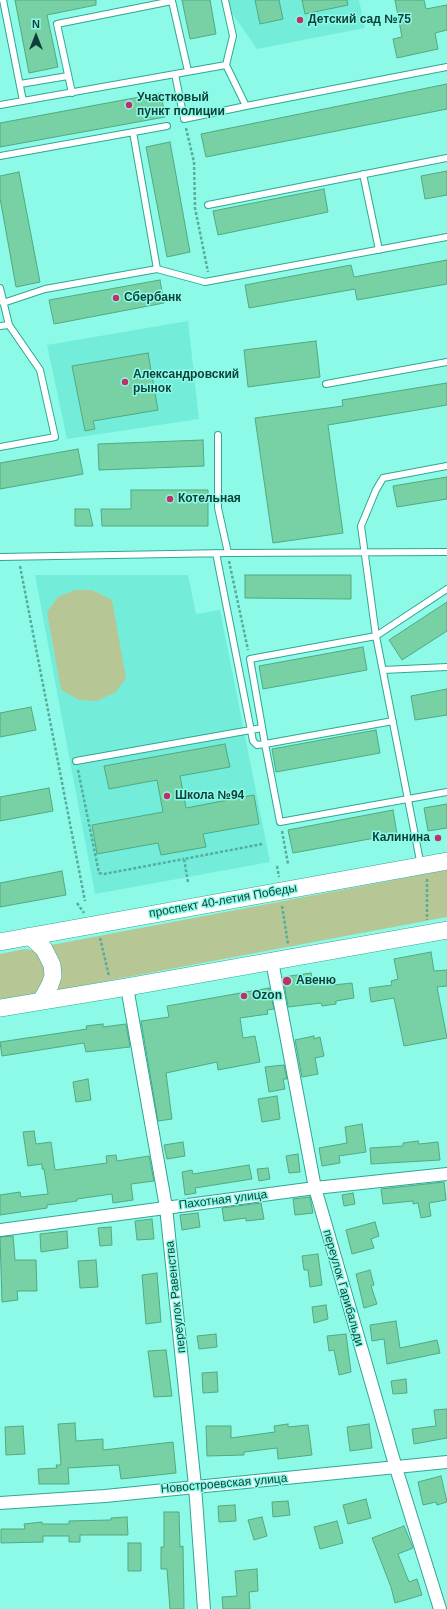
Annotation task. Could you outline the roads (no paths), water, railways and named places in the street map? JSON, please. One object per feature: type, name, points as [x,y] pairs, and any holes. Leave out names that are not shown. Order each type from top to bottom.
[{"type":"main road","name":"проспект 40-летия Победы","points":[[0,942],[447,861]]},
{"type":"main road","points":[[0,1008],[119,989],[290,957],[447,930]]},
{"type":"main road","points":[[30,936],[44,949],[52,965],[53,976],[41,1001]]},
{"type":"street","name":"переулок Гарибальди","points":[[272,961],[315,1188],[396,1468],[440,1609]]},
{"type":"street","name":"переулок Равенства","points":[[119,989],[166,1207],[195,1486],[204,1609]]},
{"type":"street","name":"Пахотная улица","points":[[0,1230],[315,1188],[447,1174]]},
{"type":"street","name":"Новостроевская улица","points":[[0,1503],[105,1496],[447,1462]]},
{"type":"lane","points":[[3,0],[23,101]]},
{"type":"lane","points":[[225,0],[232,36],[226,65],[246,106]]},
{"type":"lane","points":[[72,93],[57,24],[172,1],[188,71]]},
{"type":"lane","points":[[0,105],[226,65]]},
{"type":"lane","points":[[175,74],[184,119],[447,67]]},
{"type":"lane","points":[[20,84],[68,76]]},
{"type":"lane","points":[[0,156],[167,126]]},
{"type":"lane","points":[[133,132],[157,269]]},
{"type":"lane","points":[[208,205],[447,158]]},
{"type":"lane","points":[[363,174],[379,250]]},
{"type":"lane","points":[[3,303],[44,289],[157,269],[205,282],[447,238]]},
{"type":"lane","points":[[0,288],[9,325],[40,370],[55,437],[0,447]]},
{"type":"lane","points":[[0,326],[9,325]]},
{"type":"lane","points":[[326,384],[447,362]]},
{"type":"lane","points":[[218,435],[218,508],[228,553]]},
{"type":"lane","points":[[424,865],[408,799],[376,636],[361,526],[376,490],[384,478],[447,466]]},
{"type":"lane","points":[[0,557],[216,553],[447,552]]},
{"type":"lane","points":[[216,553],[254,744],[265,744],[393,721]]},
{"type":"lane","points":[[447,589],[376,636],[250,659],[280,822],[447,792]]},
{"type":"lane","points":[[383,670],[447,667]]},
{"type":"lane","points":[[76,761],[262,728]]},
{"type":"place","name":"Детский сад №75","points":[[300,20]]},
{"type":"place","name":"Участковый пункт полиции","points":[[129,105]]},
{"type":"place","name":"Сбербанк","points":[[116,298]]},
{"type":"place","name":"Александровский рынок","points":[[125,382]]},
{"type":"place","name":"Котельная","points":[[170,499]]},
{"type":"place","name":"Школа №94","points":[[167,796]]},
{"type":"place","name":"Калинина","points":[[438,838]]},
{"type":"place","name":"Авеню","points":[[287,981]]},
{"type":"place","name":"Ozon","points":[[244,996]]}]
